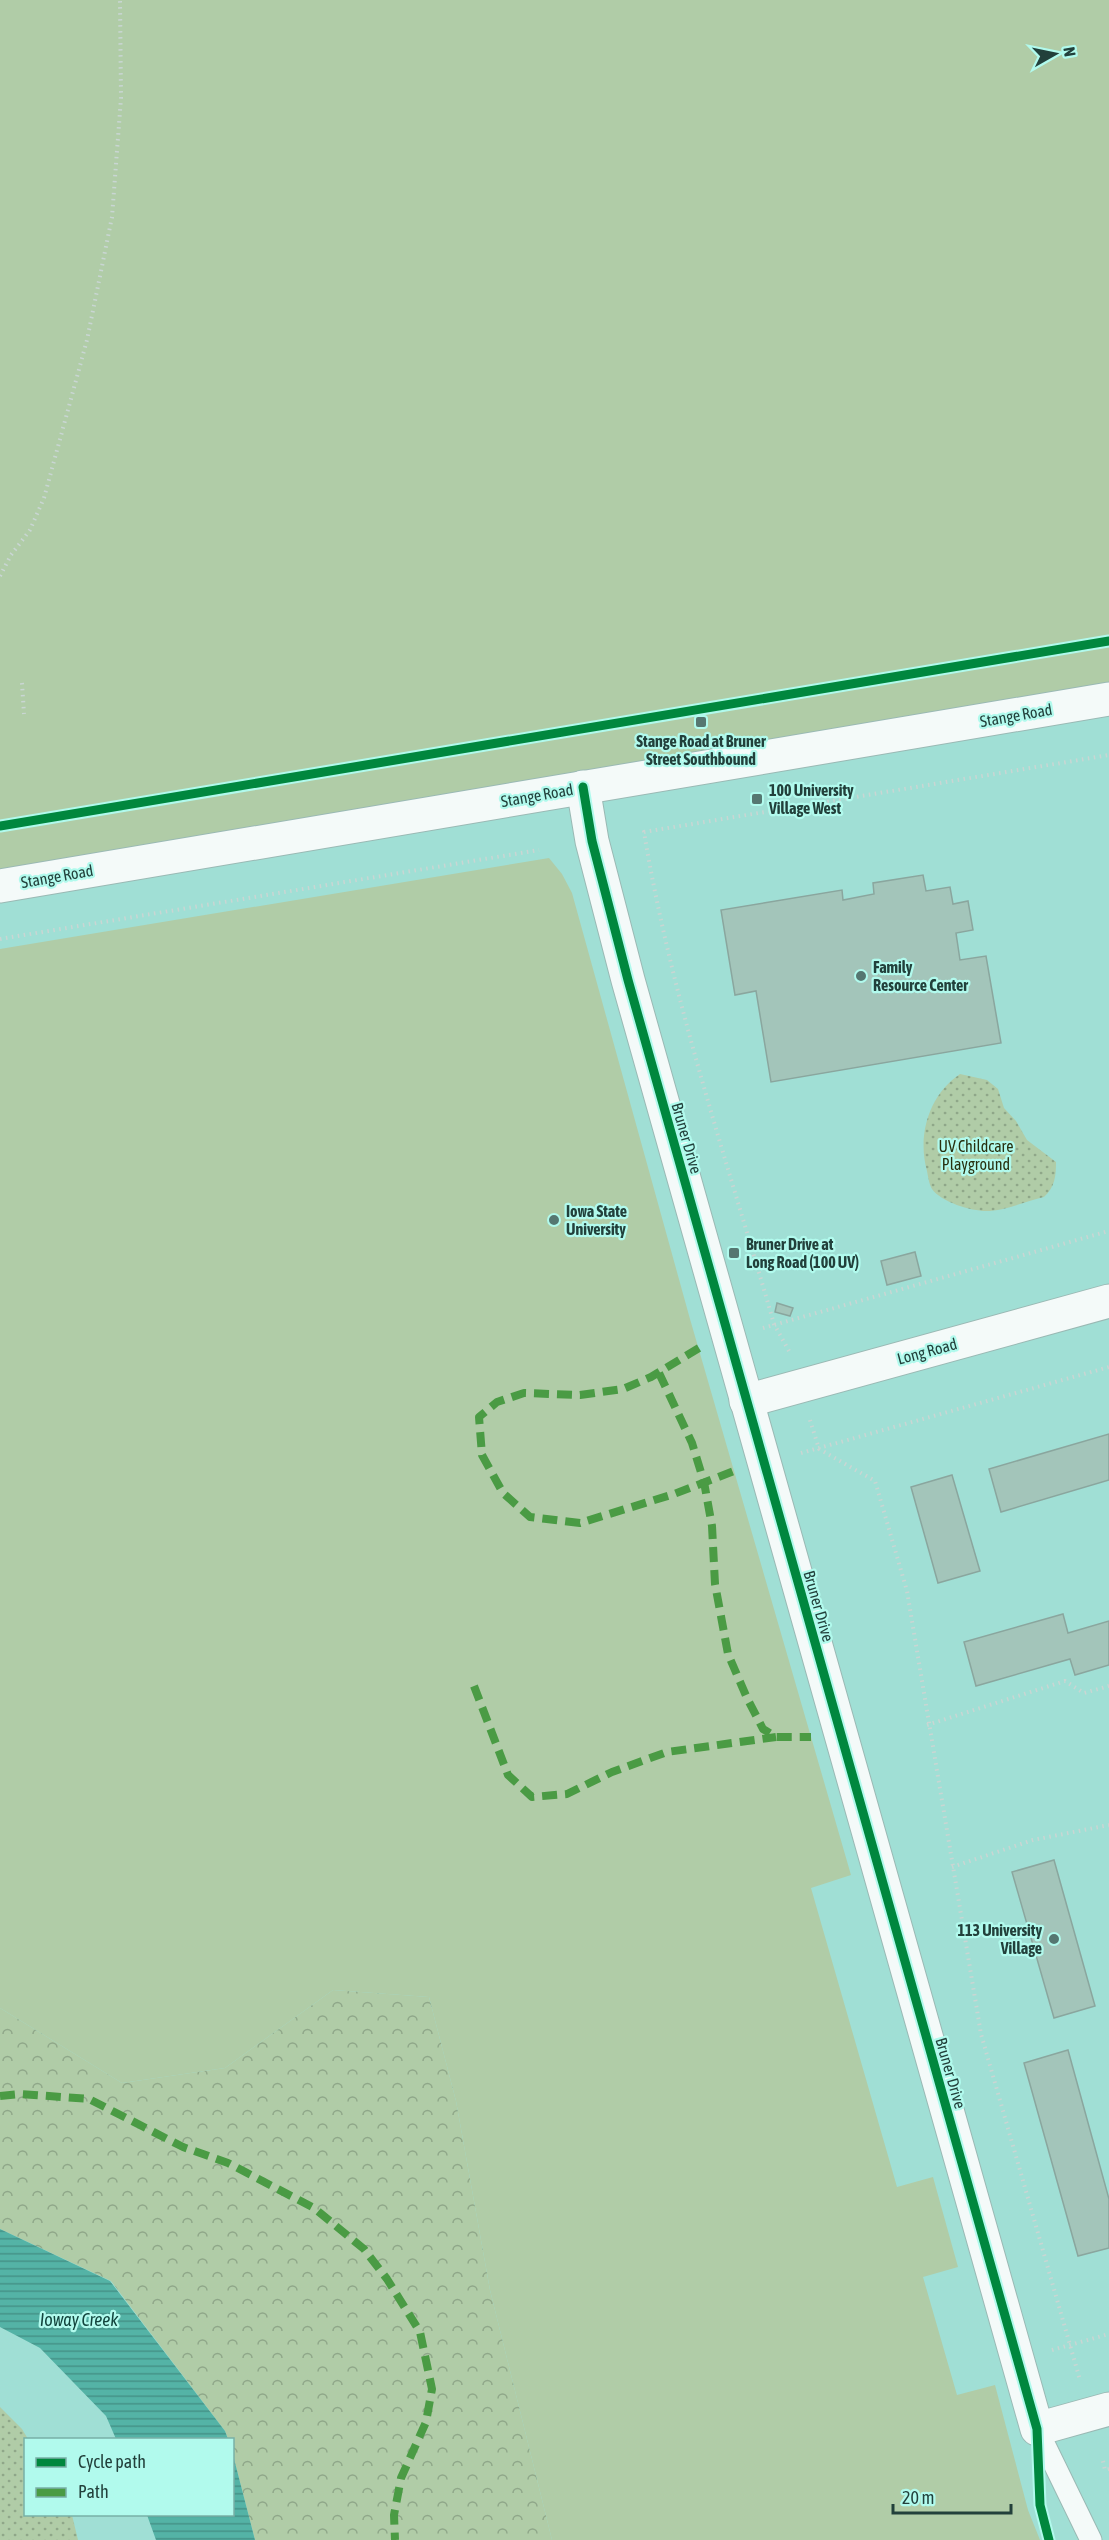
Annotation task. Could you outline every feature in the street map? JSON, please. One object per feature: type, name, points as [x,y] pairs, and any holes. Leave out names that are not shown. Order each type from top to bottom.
[{"type":"street","name":"Stange Road","points":[[0,886],[1109,699]]},
{"type":"street","name":"Bruner Drive","points":[[583,787],[592,841],[628,980],[1037,2429]]},
{"type":"street","name":"Long Road","points":[[746,1401],[1109,1301]]},
{"type":"street","points":[[1037,2429],[1109,2409]]},
{"type":"lane","points":[[1037,2429],[1091,2540]]},
{"type":"path","points":[[0,576],[11,555],[30,530],[44,498],[87,340],[112,217],[121,98],[120,0]]},
{"type":"path","points":[[22,682],[24,714]]},
{"type":"path","points":[[793,1358],[774,1324],[688,1025],[666,936],[645,832],[1109,755]]},
{"type":"path","points":[[0,939],[539,850]]},
{"type":"path","points":[[774,1324],[1109,1231]]},
{"type":"path","points":[[800,1454],[1109,1367]]},
{"type":"path","points":[[807,1410],[819,1449],[875,1481],[907,1591],[927,1725],[981,2034],[1082,2385]]},
{"type":"path","points":[[927,1725],[1065,1681],[1084,1693],[1109,1686]]},
{"type":"path","points":[[952,1867],[1033,1840],[1109,1825]]},
{"type":"path","points":[[1046,2352],[1109,2334]]},
{"type":"path","points":[[1103,2461],[1105,2470],[1109,2469]]},
{"type":"shaded area","name":"Iowa State University","points":[[0,0],[1109,0],[1109,2540],[0,2540]]},
{"type":"green space","points":[[0,0],[1109,0],[1109,699],[0,886]]},
{"type":"green space","points":[[549,858],[562,874],[572,893],[690,1319],[851,1875],[811,1888],[897,2187],[933,2177],[958,2267],[923,2277],[957,2395],[995,2385],[1028,2510],[1040,2540],[552,2540],[490,2290],[456,2101],[429,1997],[333,1990],[225,2068],[122,2083],[0,2008],[0,949]]},
{"type":"green space","name":"UV Childcare Playground","points":[[960,1074],[987,1080],[998,1089],[1004,1108],[1016,1121],[1027,1140],[1056,1162],[1054,1181],[1044,1197],[1001,1209],[980,1211],[949,1202],[932,1189],[924,1157],[928,1117],[940,1093]]},
{"type":"green space","points":[[333,1990],[429,1997],[456,2101],[490,2290],[552,2540],[255,2540],[234,2459],[234,2438],[228,2438],[225,2431],[111,2281],[0,2229],[0,2008],[122,2083],[225,2068]]},
{"type":"green space","points":[[0,2407],[22,2429],[27,2438],[24,2438],[24,2516],[72,2516],[78,2540],[0,2540]]},
{"type":"water","name":"Ioway Creek","points":[[0,2229],[110,2281],[225,2431],[228,2438],[116,2438],[106,2416],[40,2348],[0,2327]]},
{"type":"water","points":[[234,2459],[255,2540],[156,2540],[147,2516],[234,2516]]},
{"type":"building","name":"Family Resource Center","points":[[923,875],[926,891],[950,887],[953,904],[968,901],[973,930],[956,933],[960,960],[986,956],[1001,1043],[771,1082],[756,991],[735,995],[721,910],[842,890],[843,900],[874,894],[873,883]]},
{"type":"building","points":[[915,1252],[921,1276],[887,1285],[881,1261]]},
{"type":"building","points":[[777,1303],[793,1308],[790,1316],[775,1312]]},
{"type":"building","points":[[1109,1434],[1109,1480],[1001,1512],[989,1469]]},
{"type":"building","points":[[952,1475],[980,1571],[938,1583],[911,1487]]},
{"type":"building","points":[[1063,1614],[1068,1633],[1109,1621],[1109,1665],[1075,1675],[1070,1659],[976,1686],[964,1642]]},
{"type":"building","name":"113 University Village","points":[[1054,1860],[1095,2006],[1054,2018],[1012,1872]]},
{"type":"building","points":[[1068,2050],[1109,2199],[1109,2248],[1078,2256],[1024,2063]]},
{"type":"marked path","points":[[699,1348],[651,1377],[623,1389],[580,1395],[524,1393],[497,1402],[479,1417],[482,1455],[503,1493],[530,1517],[580,1523],[674,1494],[734,1471]]},
{"type":"marked path","points":[[659,1373],[692,1443],[704,1482],[712,1526],[715,1584],[728,1654],[763,1729],[776,1737],[811,1737]]},
{"type":"marked path","points":[[474,1686],[508,1775],[532,1797],[567,1794],[612,1772],[667,1752],[776,1737]]},
{"type":"marked path","points":[[0,2096],[21,2094],[89,2099],[183,2147],[228,2163],[314,2208],[364,2249],[387,2279],[420,2332],[432,2389],[426,2422],[401,2478],[394,2515],[395,2540]]},
{"type":"cycle path","points":[[0,826],[1109,641]]},
{"type":"cycle path","points":[[583,787],[592,841],[628,980],[1037,2429],[1040,2505],[1049,2540]]},
{"type":"place","name":"Stange Road at Bruner Street Southbound","points":[[701,722]]},
{"type":"place","name":"100 University Village West","points":[[757,799]]},
{"type":"place","name":"Family Resource Center","points":[[861,976]]},
{"type":"place","name":"Iowa State University","points":[[554,1220]]},
{"type":"place","name":"Bruner Drive at Long Road (100 UV)","points":[[734,1253]]},
{"type":"place","name":"113 University Village","points":[[1054,1939]]}]
